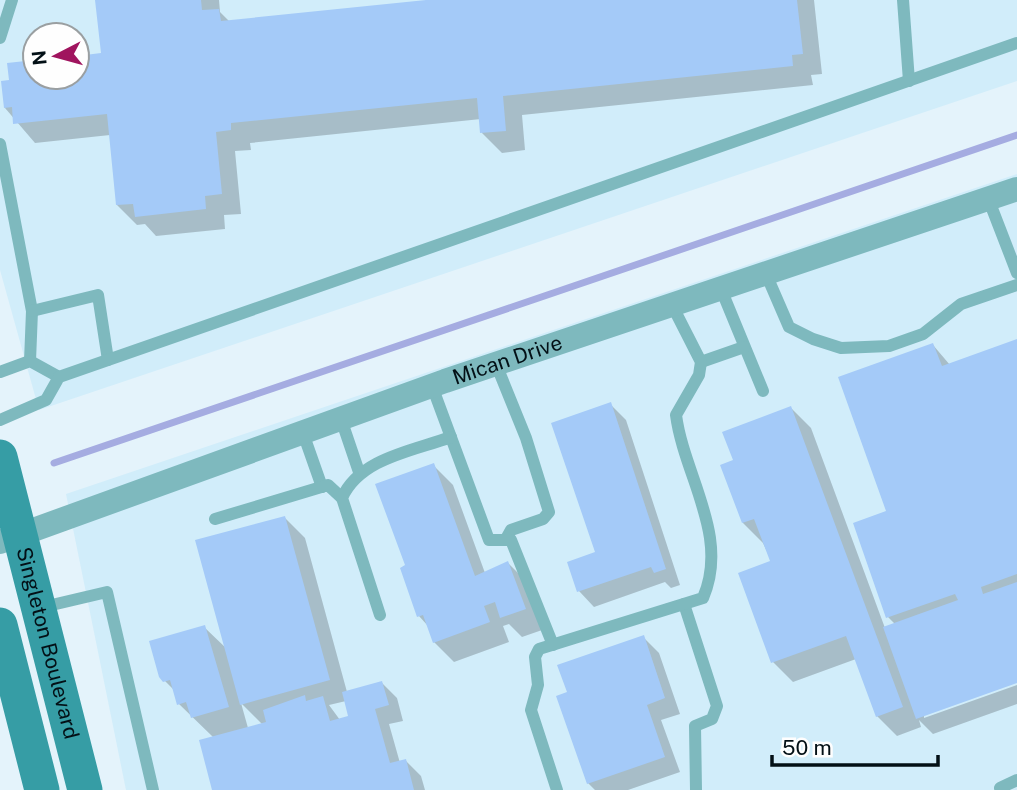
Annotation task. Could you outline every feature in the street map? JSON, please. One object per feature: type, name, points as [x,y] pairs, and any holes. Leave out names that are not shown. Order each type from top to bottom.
[{"type":"main road","name":"Singleton Boulevard","points":[[0,457],[10,539],[39,608],[85,790]]},
{"type":"main road","name":"Singleton Boulevard","points":[[0,625],[42,790]]},
{"type":"street","name":"Mican Drive","points":[[10,539],[432,386],[1017,189]]},
{"type":"lane","points":[[0,38],[12,0]]},
{"type":"lane","points":[[903,0],[909,81]]},
{"type":"lane","points":[[0,420],[46,400],[59,377],[1017,43]]},
{"type":"lane","points":[[0,144],[32,312],[30,361]]},
{"type":"lane","points":[[988,198],[1017,273]]},
{"type":"lane","points":[[766,274],[789,327],[813,339],[841,348],[889,346],[923,334],[961,304],[1017,285]]},
{"type":"lane","points":[[721,289],[763,391]]},
{"type":"lane","points":[[32,312],[98,295],[108,360]]},
{"type":"lane","points":[[557,790],[531,709],[538,685],[535,657],[539,649],[703,598],[713,562],[713,547],[676,415],[699,375],[701,362],[672,305]]},
{"type":"lane","points":[[701,362],[744,347]]},
{"type":"lane","points":[[0,372],[30,361],[59,377]]},
{"type":"lane","points":[[496,364],[526,438],[549,512],[543,519],[511,530],[506,539]]},
{"type":"lane","points":[[432,386],[489,540],[511,540],[553,645]]},
{"type":"lane","points":[[341,419],[359,472]]},
{"type":"lane","points":[[303,433],[322,487]]},
{"type":"lane","points":[[342,498],[350,481],[359,472],[451,437]]},
{"type":"lane","points":[[215,519],[328,485],[342,498],[380,615]]},
{"type":"lane","points":[[39,608],[107,592],[153,790]]},
{"type":"lane","points":[[684,604],[717,706],[712,719],[695,726],[696,790]]},
{"type":"lane","points":[[1000,788],[1017,780]]},
{"type":"shaded area","points":[[0,0],[1017,0],[1017,81],[39,410],[0,270]]},
{"type":"shaded area","points":[[1017,174],[1017,790],[126,790],[66,494]]},
{"type":"building","points":[[95,0],[201,0],[202,10],[219,9],[221,21],[426,0],[797,0],[803,54],[792,55],[793,66],[503,96],[506,131],[480,133],[477,98],[231,123],[231,130],[216,132],[222,194],[205,196],[206,209],[135,217],[133,204],[116,205],[107,114],[13,124],[12,107],[4,108],[1,81],[9,80],[7,63],[21,62],[21,91],[91,91],[91,54],[101,53]]},
{"type":"building","points":[[1017,339],[1017,574],[981,587],[983,594],[1017,582],[1017,683],[916,719],[883,627],[958,600],[955,594],[886,618],[853,523],[886,511],[838,377],[933,343],[942,366]]},
{"type":"building","points":[[611,402],[666,569],[654,573],[651,567],[577,592],[567,562],[595,552],[551,423]]},
{"type":"building","points":[[791,406],[903,707],[876,717],[846,636],[771,663],[738,573],[770,561],[754,519],[742,523],[720,465],[733,460],[722,432]]},
{"type":"building","points":[[434,463],[475,576],[508,561],[526,609],[500,618],[495,602],[484,606],[490,622],[433,643],[423,615],[417,617],[400,568],[405,565],[375,484]]},
{"type":"building","points":[[285,516],[330,680],[240,705],[195,540]]},
{"type":"building","points":[[205,625],[229,707],[191,718],[186,702],[177,705],[170,680],[163,682],[159,677],[149,641]]},
{"type":"building","points":[[644,635],[665,698],[647,705],[665,757],[587,784],[556,696],[567,692],[557,665]]},
{"type":"building","points":[[382,681],[389,705],[375,709],[390,763],[406,759],[414,790],[212,790],[199,740],[266,722],[263,710],[305,695],[306,701],[323,696],[330,721],[348,716],[342,692]]},
{"type":"waterway","points":[[54,463],[1017,135]]}]
